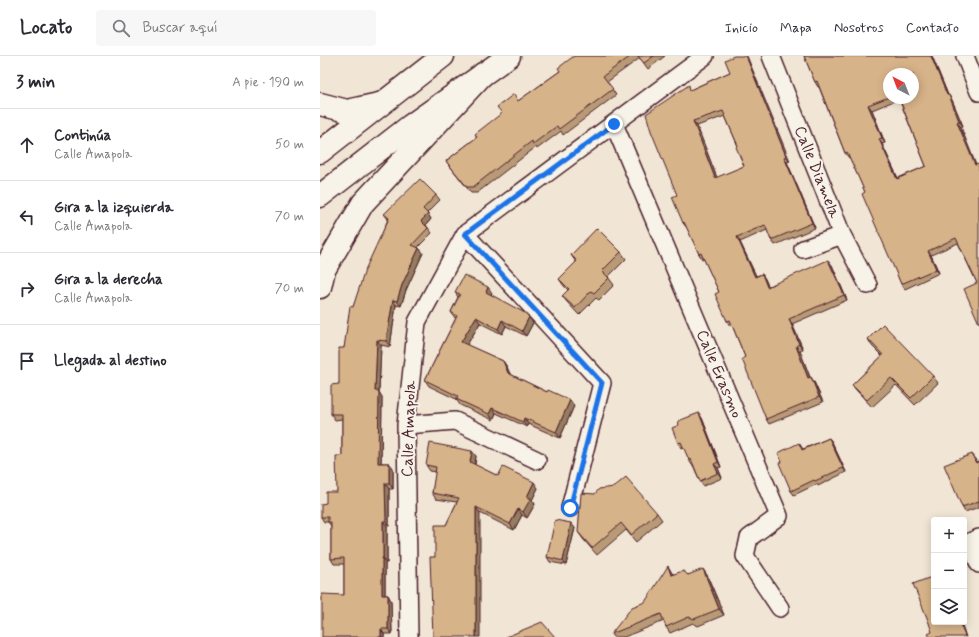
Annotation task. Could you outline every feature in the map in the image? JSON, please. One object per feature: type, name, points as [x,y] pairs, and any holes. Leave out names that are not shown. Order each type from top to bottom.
[{"type":"street","points":[[320,152],[379,104],[443,56]]},
{"type":"street","points":[[320,196],[410,126],[509,56]]},
{"type":"street","name":"Calle Amapola","points":[[409,637],[406,425],[417,322],[465,234],[705,56]]},
{"type":"street","name":"Calle Diamela","points":[[771,56],[842,235],[868,285]]},
{"type":"street","points":[[965,56],[979,92]]},
{"type":"street","points":[[320,287],[324,270],[363,203],[483,74]]},
{"type":"street","points":[[320,104],[347,111],[379,104]]},
{"type":"street","name":"Calle Erasmo","points":[[614,124],[778,516],[749,538],[745,556],[780,608]]},
{"type":"street","points":[[465,234],[602,383],[570,508]]},
{"type":"street","points":[[804,249],[842,235]]},
{"type":"street","points":[[406,425],[455,421],[537,460]]},
{"type":"street","points":[[979,538],[970,542],[979,564]]},
{"type":"building","points":[[574,56],[631,56],[603,76],[613,89],[559,129],[557,126],[533,144],[532,141],[473,187],[467,187],[446,161],[477,137],[475,134],[502,113],[497,107],[514,94],[518,101],[560,71],[558,68]]},
{"type":"building","points":[[638,56],[654,56],[644,63]]},
{"type":"building","points":[[734,56],[746,56],[786,156],[784,157],[812,223],[771,240],[765,225],[737,237],[755,277],[762,274],[767,287],[828,260],[844,295],[789,319],[799,344],[796,346],[808,378],[811,377],[819,397],[766,419],[742,359],[745,357],[730,320],[727,321],[715,294],[719,292],[701,253],[699,254],[684,222],[683,223],[672,197],[677,195],[651,131],[646,114],[689,85],[690,90],[730,72],[725,60]],"holes":[[[723,111],[738,146],[736,147],[744,166],[715,178],[693,121]]]},
{"type":"building","points":[[804,56],[931,56],[947,95],[949,95],[959,121],[957,122],[975,165],[979,164],[979,323],[964,289],[977,283],[956,238],[928,251],[936,269],[901,284],[862,194],[865,192],[847,152],[845,153],[817,81],[815,82]],"holes":[[[883,68],[919,68],[919,104],[901,104],[926,166],[897,179],[879,139],[882,138],[868,105],[883,99]]]},
{"type":"building","points":[[420,179],[436,195],[423,209],[428,214],[421,221],[428,228],[412,245],[419,248],[402,285],[397,301],[393,300],[386,341],[377,340],[375,391],[379,391],[378,463],[389,463],[389,483],[385,483],[386,521],[383,521],[382,558],[382,595],[388,595],[388,629],[381,629],[381,637],[322,637],[322,594],[344,595],[344,558],[331,559],[331,522],[328,522],[328,517],[321,517],[321,504],[326,503],[326,492],[337,492],[336,456],[342,456],[342,414],[331,414],[331,385],[339,384],[339,348],[344,348],[350,306],[353,307],[365,270],[389,218],[384,214]]},
{"type":"building","points":[[597,228],[621,252],[602,271],[609,278],[594,293],[591,291],[575,308],[562,296],[569,289],[559,279],[577,261],[571,255]]},
{"type":"building","points":[[464,275],[488,287],[486,292],[525,313],[529,317],[522,331],[502,320],[498,329],[476,317],[461,342],[503,361],[508,373],[547,392],[548,390],[570,400],[556,432],[524,418],[523,422],[492,408],[489,414],[456,399],[458,396],[425,380],[457,316],[451,312],[460,294],[455,292]]},
{"type":"building","points":[[883,324],[933,376],[911,398],[891,378],[867,400],[852,385],[883,355],[868,339]]},
{"type":"building","points":[[699,413],[718,462],[714,464],[718,473],[700,481],[691,459],[689,460],[681,442],[678,443],[672,428],[679,425],[678,421]]},
{"type":"building","points":[[829,438],[843,468],[791,491],[779,463],[782,462],[778,453],[799,443],[802,450]]},
{"type":"building","points":[[430,443],[472,451],[470,462],[498,476],[503,467],[534,482],[527,497],[531,498],[523,512],[518,509],[510,524],[476,507],[476,637],[433,637],[430,557],[435,557],[435,525],[446,525],[459,498],[432,493],[436,467],[426,465]]},
{"type":"building","points":[[972,454],[976,463],[979,461],[979,501],[962,507],[944,465]]},
{"type":"building","points":[[626,477],[657,513],[631,535],[621,523],[592,548],[578,532],[581,493],[595,494],[599,489],[614,487]]},
{"type":"building","points":[[555,520],[571,523],[563,561],[547,557]]},
{"type":"building","points":[[668,566],[671,575],[683,571],[688,575],[703,569],[719,609],[694,619],[689,617],[666,627],[661,614],[611,634],[632,607],[645,602]]},
{"type":"building","points":[[931,577],[931,625],[960,625],[965,636],[930,637],[928,634],[932,632],[913,584]]},
{"type":"building","points":[[542,622],[555,637],[506,637]]},
{"type":"route","points":[[570,508],[602,383],[465,234],[614,124]]}]
